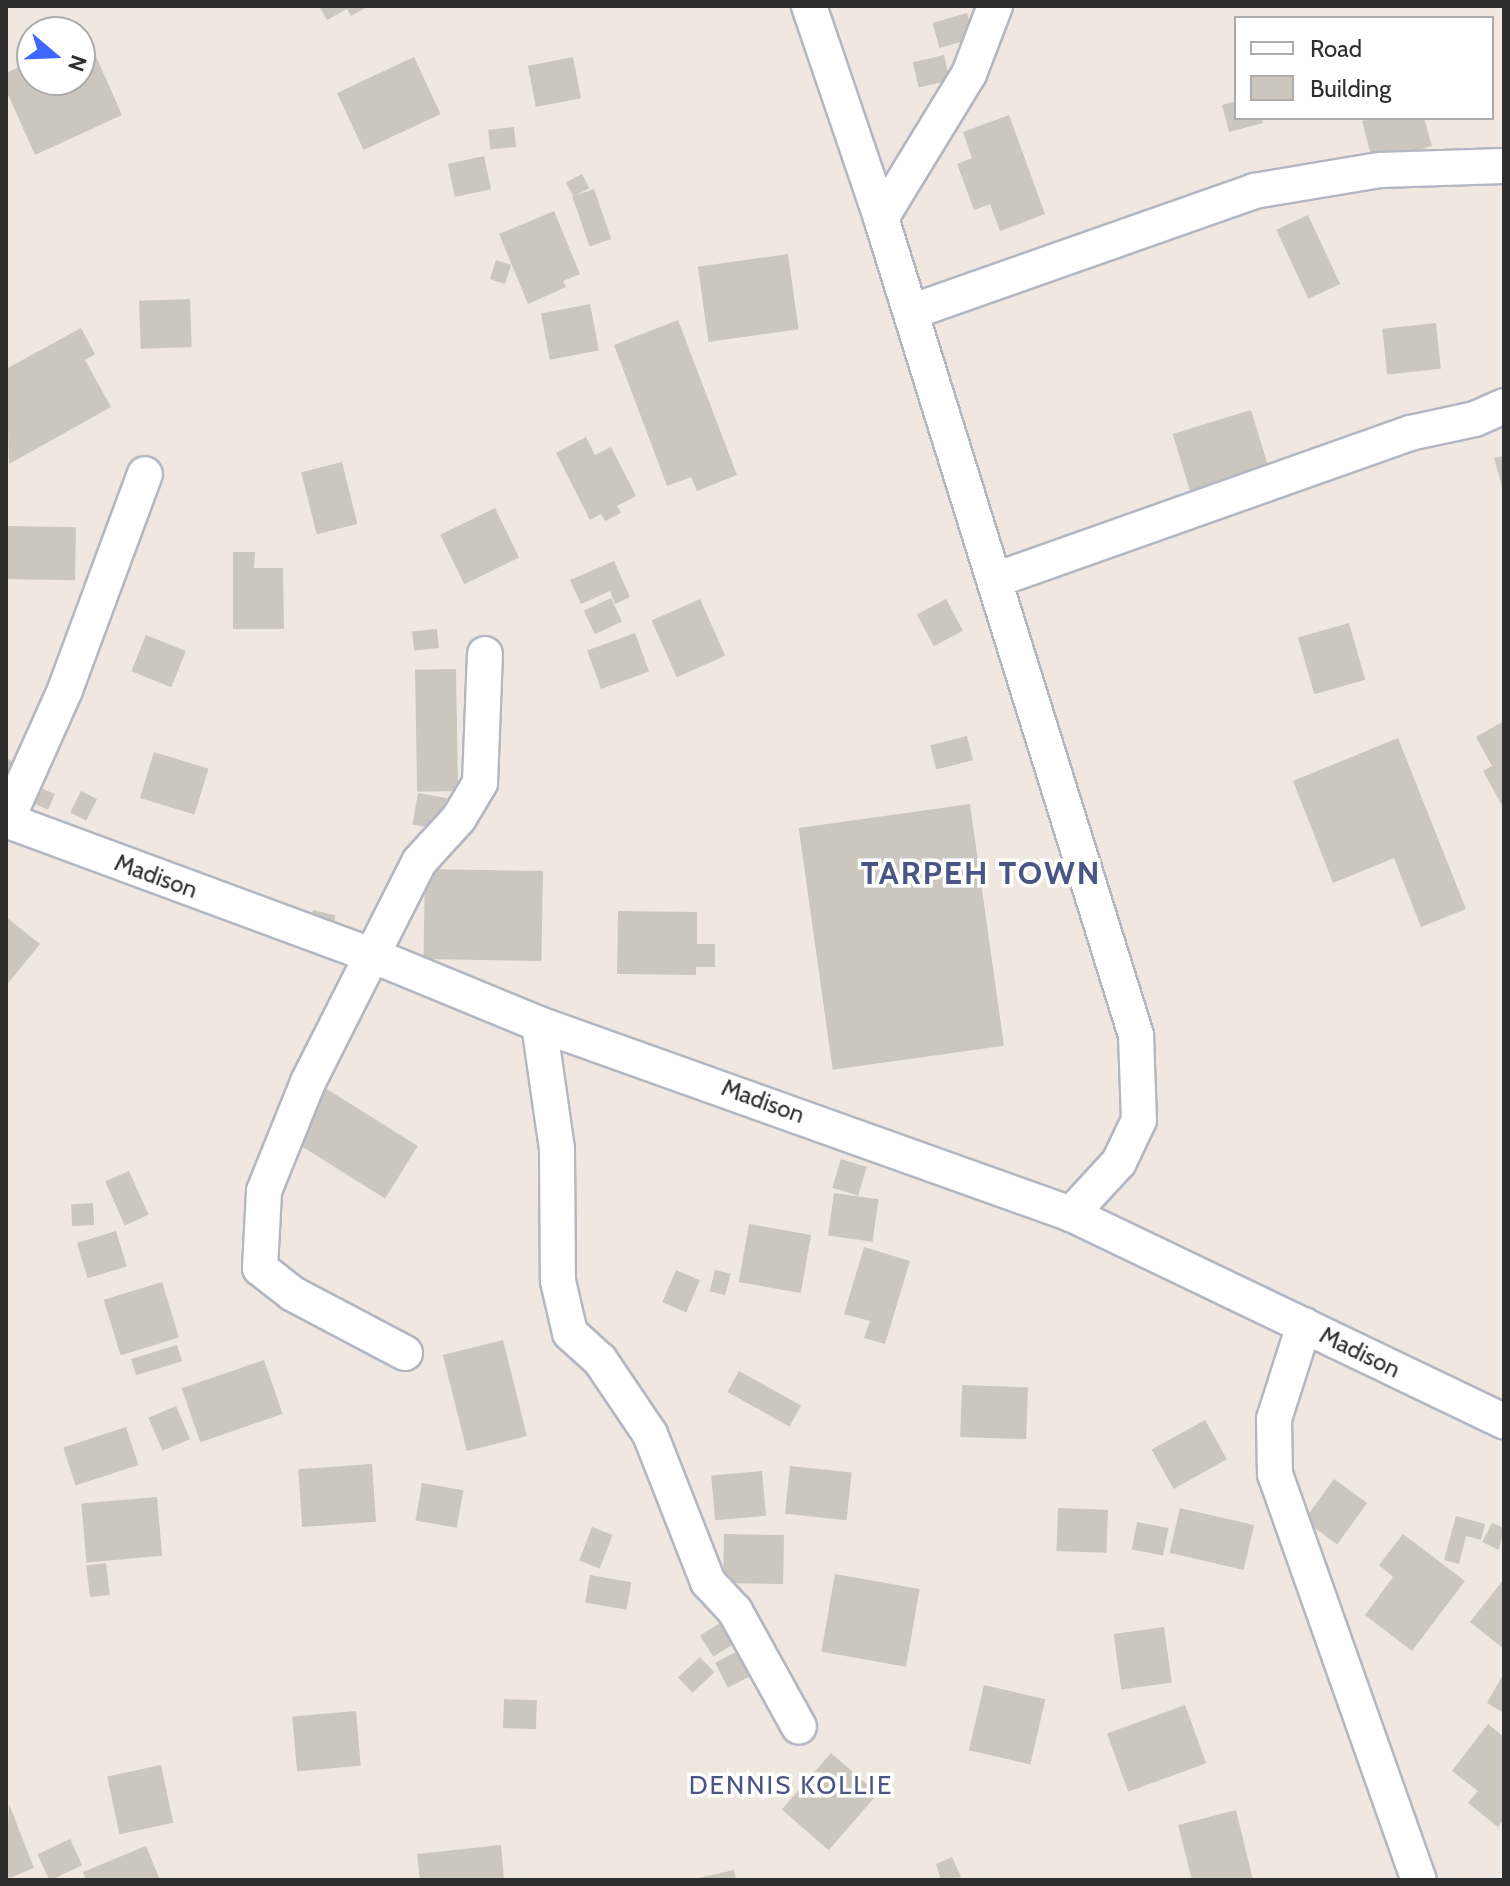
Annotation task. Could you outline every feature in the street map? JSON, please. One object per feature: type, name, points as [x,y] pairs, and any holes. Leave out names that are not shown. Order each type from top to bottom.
[{"type":"street","points":[[809,6],[911,312],[995,580],[1005,627],[1136,1035],[1139,1120],[1119,1162],[1071,1214]]},
{"type":"street","points":[[881,218],[969,74],[995,6]]},
{"type":"street","points":[[911,312],[1254,191],[1380,170],[1504,166]]},
{"type":"street","points":[[995,580],[1410,433],[1475,419],[1504,406]]},
{"type":"street","points":[[6,821],[65,690],[145,474]]},
{"type":"street","points":[[405,1353],[293,1294],[260,1268],[264,1191],[308,1082],[419,862],[459,818],[480,783],[485,654]]},
{"type":"street","name":"Madison","points":[[6,821],[374,956],[539,1024],[1071,1214],[1504,1421]]},
{"type":"street","points":[[539,1024],[557,1149],[558,1281],[570,1333],[600,1360],[650,1434],[708,1582],[735,1611],[799,1727]]},
{"type":"street","points":[[1304,1325],[1274,1419],[1275,1474],[1419,1880]]},
{"type":"building","points":[[319,6],[369,6],[351,16],[347,9],[327,20]]},
{"type":"building","points":[[967,13],[974,38],[940,48],[932,23]]},
{"type":"building","points":[[944,55],[950,80],[919,88],[913,62]]},
{"type":"building","points":[[96,56],[122,115],[35,155],[6,90],[6,73],[16,68],[16,96],[96,96]]},
{"type":"building","points":[[414,57],[441,114],[364,150],[337,93]]},
{"type":"building","points":[[573,57],[581,98],[536,107],[528,66]]},
{"type":"building","points":[[1234,102],[1234,120],[1262,120],[1263,123],[1229,132],[1222,105]]},
{"type":"building","points":[[1009,115],[1045,214],[1000,231],[990,204],[974,210],[957,164],[972,158],[963,132]]},
{"type":"building","points":[[1425,120],[1432,146],[1373,163],[1362,121]]},
{"type":"building","points":[[514,127],[516,147],[490,150],[488,130]]},
{"type":"building","points":[[484,156],[491,189],[455,197],[448,164]]},
{"type":"building","points":[[582,174],[589,188],[573,196],[566,182]]},
{"type":"building","points":[[594,189],[611,239],[590,247],[572,196]]},
{"type":"building","points":[[554,211],[580,274],[563,281],[566,287],[528,304],[499,234]]},
{"type":"building","points":[[1308,215],[1340,284],[1308,299],[1276,230]]},
{"type":"building","points":[[788,254],[799,329],[708,342],[698,267]]},
{"type":"building","points":[[496,260],[511,265],[505,284],[490,279]]},
{"type":"building","points":[[190,299],[192,347],[141,349],[139,301]]},
{"type":"building","points":[[590,304],[599,350],[550,360],[541,314]]},
{"type":"building","points":[[678,320],[737,475],[697,491],[691,477],[667,486],[614,345]]},
{"type":"building","points":[[1436,323],[1441,369],[1387,374],[1382,329]]},
{"type":"building","points":[[81,328],[95,354],[85,360],[111,407],[9,464],[6,369]]},
{"type":"building","points":[[1251,410],[1269,468],[1190,492],[1173,434]]},
{"type":"building","points":[[586,437],[595,455],[611,447],[636,496],[617,506],[621,513],[605,521],[601,514],[590,520],[556,453]]},
{"type":"building","points":[[1504,456],[1504,490],[1503,490],[1494,458]]},
{"type":"building","points":[[342,462],[357,524],[317,534],[301,472]]},
{"type":"building","points":[[495,508],[519,557],[464,584],[440,535]]},
{"type":"building","points":[[6,526],[76,527],[75,580],[6,579]]},
{"type":"building","points":[[233,552],[255,552],[254,568],[283,568],[284,629],[233,629]]},
{"type":"building","points":[[614,561],[630,597],[615,604],[610,591],[581,604],[570,580]]},
{"type":"building","points":[[611,598],[622,622],[595,634],[584,611]]},
{"type":"building","points":[[700,599],[725,656],[677,677],[652,621]]},
{"type":"building","points":[[946,599],[963,631],[934,646],[917,614]]},
{"type":"building","points":[[1349,623],[1365,680],[1314,694],[1298,638]]},
{"type":"building","points":[[437,629],[439,648],[414,651],[412,632]]},
{"type":"building","points":[[635,633],[649,672],[601,689],[587,650]]},
{"type":"building","points":[[146,635],[186,651],[171,687],[131,671]]},
{"type":"building","points":[[456,669],[458,791],[417,792],[415,670]]},
{"type":"building","points":[[1504,721],[1504,809],[1483,771],[1492,766],[1476,737]]},
{"type":"building","points":[[967,736],[973,760],[936,769],[930,745]]},
{"type":"building","points":[[1398,738],[1466,909],[1421,927],[1394,858],[1333,883],[1293,781]]},
{"type":"building","points":[[154,752],[209,769],[194,815],[140,798]]},
{"type":"building","points":[[6,758],[17,764],[6,784]]},
{"type":"building","points":[[29,783],[55,794],[48,810],[22,799]]},
{"type":"building","points":[[81,791],[97,799],[86,821],[70,812]]},
{"type":"building","points":[[418,793],[447,798],[441,830],[412,825]]},
{"type":"building","points":[[970,804],[1004,1046],[833,1070],[799,828]]},
{"type":"building","points":[[425,869],[543,871],[541,961],[423,959]]},
{"type":"building","points":[[313,910],[335,915],[332,931],[309,926]]},
{"type":"building","points":[[618,911],[697,912],[697,944],[715,944],[715,967],[696,967],[696,975],[617,974]]},
{"type":"building","points":[[6,917],[40,944],[6,986]]},
{"type":"building","points":[[322,1086],[418,1146],[385,1198],[289,1139]]},
{"type":"building","points":[[841,1159],[867,1167],[858,1196],[832,1188]]},
{"type":"building","points":[[129,1171],[149,1215],[125,1225],[105,1182]]},
{"type":"building","points":[[834,1193],[879,1199],[873,1242],[828,1236]]},
{"type":"building","points":[[93,1203],[94,1225],[72,1226],[71,1204]]},
{"type":"building","points":[[749,1224],[811,1235],[801,1293],[739,1282]]},
{"type":"building","points":[[116,1231],[127,1266],[88,1278],[77,1243]]},
{"type":"building","points":[[864,1247],[910,1261],[885,1344],[864,1338],[870,1321],[844,1314]]},
{"type":"building","points":[[676,1270],[700,1280],[686,1312],[662,1302]]},
{"type":"building","points":[[715,1270],[731,1274],[725,1295],[710,1291]]},
{"type":"building","points":[[162,1282],[179,1337],[121,1355],[104,1300]]},
{"type":"building","points":[[503,1340],[527,1436],[467,1451],[443,1355]]},
{"type":"building","points":[[177,1345],[182,1361],[136,1375],[131,1359]]},
{"type":"building","points":[[264,1360],[283,1414],[200,1442],[182,1388]]},
{"type":"building","points":[[739,1371],[801,1405],[789,1426],[727,1392]]},
{"type":"building","points":[[962,1385],[1028,1387],[1026,1439],[960,1437]]},
{"type":"building","points":[[176,1406],[190,1439],[162,1451],[148,1418]]},
{"type":"building","points":[[1205,1420],[1227,1459],[1173,1489],[1152,1450]]},
{"type":"building","points":[[126,1427],[138,1465],[76,1485],[63,1447]]},
{"type":"building","points":[[372,1464],[376,1522],[302,1527],[298,1469]]},
{"type":"building","points":[[790,1466],[852,1472],[847,1520],[785,1514]]},
{"type":"building","points":[[762,1471],[766,1516],[715,1520],[711,1475]]},
{"type":"building","points":[[1334,1479],[1367,1503],[1337,1544],[1304,1520]]},
{"type":"building","points":[[422,1483],[463,1490],[457,1528],[415,1520]]},
{"type":"building","points":[[157,1497],[162,1556],[86,1562],[81,1504]]},
{"type":"building","points":[[1058,1508],[1108,1510],[1106,1553],[1056,1551]]},
{"type":"building","points":[[1180,1508],[1254,1525],[1244,1570],[1170,1553]]},
{"type":"building","points":[[1456,1516],[1485,1524],[1481,1540],[1466,1536],[1459,1564],[1444,1560]]},
{"type":"building","points":[[1137,1522],[1168,1528],[1163,1556],[1132,1549]]},
{"type":"building","points":[[1492,1523],[1504,1528],[1499,1550],[1482,1542]]},
{"type":"building","points":[[592,1527],[613,1535],[600,1568],[579,1561]]},
{"type":"building","points":[[724,1534],[784,1535],[783,1584],[723,1583]]},
{"type":"building","points":[[1403,1534],[1465,1581],[1412,1651],[1365,1615],[1393,1577],[1379,1565]]},
{"type":"building","points":[[106,1563],[110,1595],[90,1597],[86,1565]]},
{"type":"building","points":[[835,1574],[920,1589],[906,1667],[821,1652]]},
{"type":"building","points":[[590,1575],[631,1582],[626,1610],[585,1603]]},
{"type":"building","points":[[1504,1579],[1504,1649],[1470,1622]]},
{"type":"building","points":[[728,1618],[741,1639],[713,1657],[700,1635]]},
{"type":"building","points":[[1164,1627],[1172,1682],[1121,1690],[1113,1634]]},
{"type":"building","points":[[740,1650],[753,1675],[728,1688],[715,1663]]},
{"type":"building","points":[[700,1657],[714,1672],[692,1693],[678,1677]]},
{"type":"building","points":[[1504,1673],[1504,1713],[1487,1703]]},
{"type":"building","points":[[984,1685],[1045,1699],[1030,1764],[969,1750]]},
{"type":"building","points":[[504,1699],[537,1700],[536,1729],[503,1728]]},
{"type":"building","points":[[1185,1705],[1206,1763],[1128,1792],[1107,1733]]},
{"type":"building","points":[[356,1711],[361,1766],[297,1771],[292,1717]]},
{"type":"building","points":[[1488,1724],[1504,1737],[1504,1819],[1498,1827],[1468,1803],[1478,1791],[1452,1771]]},
{"type":"building","points":[[831,1753],[878,1794],[829,1850],[782,1810]]},
{"type":"building","points":[[161,1765],[173,1823],[119,1834],[107,1776]]},
{"type":"building","points":[[9,1804],[34,1868],[9,1878],[6,1870]]},
{"type":"building","points":[[1236,1810],[1253,1880],[1192,1880],[1178,1825]]},
{"type":"building","points":[[70,1839],[82,1865],[49,1880],[37,1854]]},
{"type":"building","points":[[501,1845],[504,1880],[420,1880],[417,1854]]},
{"type":"building","points":[[146,1846],[160,1880],[86,1880],[83,1872]]},
{"type":"building","points":[[952,1857],[961,1877],[941,1880],[936,1864]]},
{"type":"building","points":[[734,1870],[736,1880],[694,1880],[694,1879]]},
{"type":"district","name":"TARPEH TOWN","points":[[981,873]]},
{"type":"district","name":"DENNIS KOLLIE","points":[[791,1786]]}]
